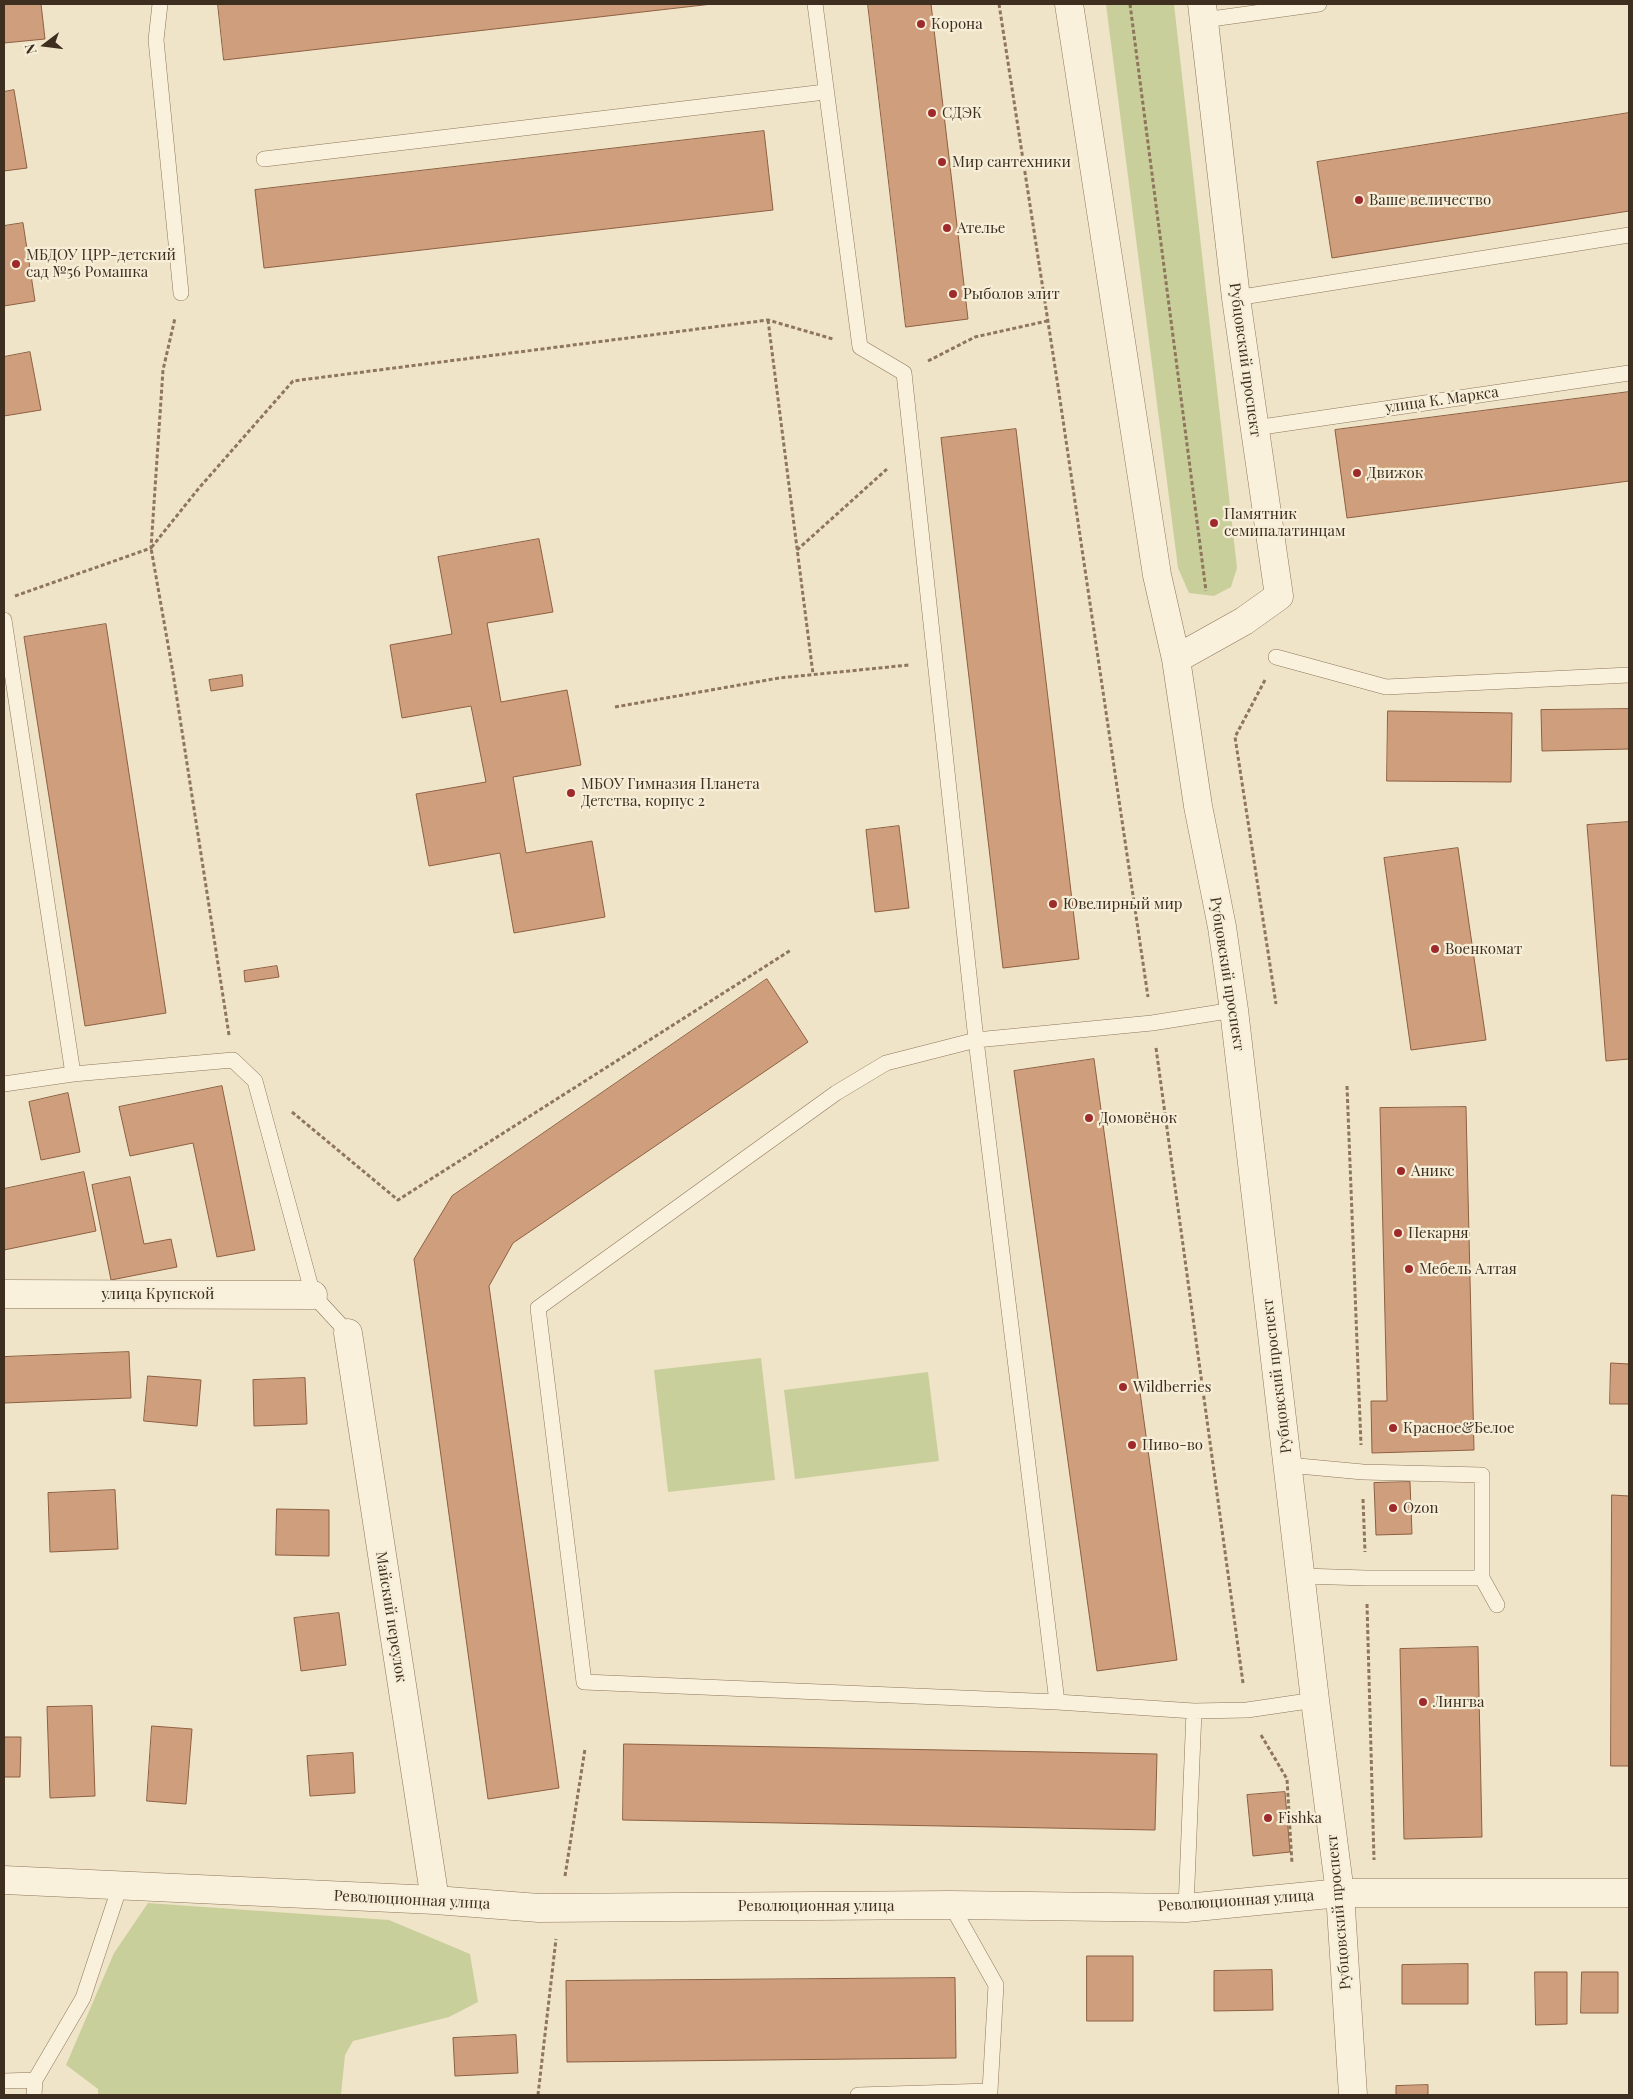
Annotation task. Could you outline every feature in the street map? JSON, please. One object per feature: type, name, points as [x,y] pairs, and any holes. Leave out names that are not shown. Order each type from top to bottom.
[{"type":"street","name":"Рубцовский проспект","points":[[1069,4],[1156,565],[1176,660],[1198,806],[1222,927],[1234,1010],[1302,1576],[1315,1700],[1340,1892],[1353,2095]]},
{"type":"street","name":"Рубцовский проспект","points":[[1176,660],[1244,621],[1279,596],[1236,298],[1203,12]]},
{"type":"street","name":"улица Крупской","points":[[4,1294],[313,1295]]},
{"type":"street","name":"Майский переулок","points":[[348,1334],[434,1900]]},
{"type":"street","name":"Революционная улица","points":[[4,1880],[434,1900],[539,1908],[951,1905],[1186,1908],[1340,1892],[1629,1893]]},
{"type":"lane","points":[[160,4],[156,40],[181,293]]},
{"type":"lane","points":[[815,4],[825,92],[860,347],[904,373],[976,1040],[1056,1702]]},
{"type":"lane","points":[[1203,12],[1319,4]]},
{"type":"lane","points":[[264,159],[825,92]]},
{"type":"lane","points":[[1236,298],[1629,235]]},
{"type":"lane","name":"улица К. Маркса","points":[[1256,428],[1629,372]]},
{"type":"lane","points":[[4,620],[73,1074]]},
{"type":"lane","points":[[1276,657],[1386,687],[1629,675]]},
{"type":"lane","points":[[1234,1010],[1152,1023],[976,1040],[886,1063],[836,1093],[538,1308],[584,1682],[1056,1702],[1194,1711],[1247,1710],[1315,1700]]},
{"type":"lane","points":[[4,1084],[73,1074],[233,1060],[254,1081],[313,1295],[348,1334]]},
{"type":"lane","points":[[1288,1465],[1362,1472],[1482,1475],[1482,1578],[1498,1604]]},
{"type":"lane","points":[[1302,1576],[1482,1578]]},
{"type":"lane","points":[[1186,1908],[1194,1711]]},
{"type":"lane","points":[[4,2081],[34,2088],[82,1998],[120,1886]]},
{"type":"lane","points":[[858,2095],[990,2091],[996,1985],[951,1905]]},
{"type":"path","points":[[999,4],[1152,1023],[1247,1710],[1286,1778],[1294,1897]]},
{"type":"path","points":[[1130,4],[1206,591]]},
{"type":"path","points":[[181,293],[163,370],[151,548],[173,673],[233,1060]]},
{"type":"path","points":[[768,320],[813,674]]},
{"type":"path","points":[[13,597],[151,548],[199,488],[293,381],[768,320],[860,347]]},
{"type":"path","points":[[904,373],[975,337],[1047,321]]},
{"type":"path","points":[[796,550],[912,447]]},
{"type":"path","points":[[1276,657],[1235,737],[1276,1004]]},
{"type":"path","points":[[615,707],[779,678],[935,662]]},
{"type":"path","points":[[254,1081],[398,1200],[791,950]]},
{"type":"path","points":[[1347,1086],[1366,1578],[1375,1891]]},
{"type":"green space","points":[[1106,4],[1174,4],[1237,568],[1231,587],[1214,596],[1189,593],[1178,568]]},
{"type":"green space","points":[[761,1358],[775,1480],[668,1492],[654,1370]]},
{"type":"green space","points":[[928,1372],[939,1461],[795,1479],[784,1390]]},
{"type":"green space","points":[[148,1903],[389,1920],[470,1954],[478,2002],[449,2017],[353,2041],[345,2055],[341,2095],[98,2095],[98,2089],[66,2065],[114,1953]]},
{"type":"building","points":[[4,4],[41,4],[45,39],[4,43]]},
{"type":"building","points":[[218,4],[712,4],[224,60]]},
{"type":"building","points":[[868,4],[931,4],[968,319],[906,327]]},
{"type":"building","points":[[14,90],[27,168],[4,171],[4,92]]},
{"type":"building","points":[[1629,113],[1629,211],[1332,258],[1317,162]]},
{"type":"building","points":[[764,131],[773,210],[264,268],[255,190]]},
{"type":"building","name":"МБДОУ ЦРР-детский сад №56 Ромашка","points":[[23,223],[35,301],[4,306],[4,226]]},
{"type":"building","points":[[30,352],[41,410],[4,416],[4,357]]},
{"type":"building","points":[[1629,392],[1629,481],[1347,518],[1335,430]]},
{"type":"building","points":[[1016,429],[1079,959],[1003,968],[941,438]]},
{"type":"building","points":[[539,539],[553,612],[487,623],[501,702],[567,690],[581,765],[513,777],[526,853],[592,841],[605,917],[514,933],[500,853],[429,866],[416,794],[486,782],[471,706],[402,718],[390,645],[452,634],[438,557]]},
{"type":"building","points":[[106,624],[166,1013],[85,1026],[24,637]]},
{"type":"building","points":[[242,675],[243,686],[211,691],[209,680]]},
{"type":"building","points":[[1629,709],[1629,749],[1542,751],[1541,710]]},
{"type":"building","points":[[1388,711],[1512,713],[1511,782],[1387,781]]},
{"type":"building","points":[[1629,822],[1629,1059],[1606,1061],[1587,825]]},
{"type":"building","points":[[899,826],[909,908],[875,912],[866,830]]},
{"type":"building","name":"Военкомат","points":[[1458,848],[1486,1040],[1411,1050],[1384,858]]},
{"type":"building","points":[[277,966],[279,977],[245,982],[244,971]]},
{"type":"building","points":[[767,979],[808,1042],[513,1243],[489,1286],[559,1788],[488,1799],[414,1259],[452,1196]]},
{"type":"building","points":[[1094,1059],[1177,1660],[1097,1671],[1014,1071]]},
{"type":"building","points":[[222,1086],[255,1250],[217,1257],[193,1143],[130,1156],[119,1107]]},
{"type":"building","points":[[68,1093],[80,1152],[41,1160],[29,1102]]},
{"type":"building","points":[[1466,1107],[1474,1450],[1372,1453],[1371,1401],[1387,1401],[1380,1108]]},
{"type":"building","points":[[84,1172],[96,1231],[4,1250],[4,1189]]},
{"type":"building","points":[[130,1177],[144,1244],[171,1239],[177,1267],[111,1280],[92,1185]]},
{"type":"building","points":[[129,1352],[131,1398],[4,1403],[4,1357]]},
{"type":"building","points":[[1611,1363],[1629,1364],[1629,1404],[1610,1404]]},
{"type":"building","points":[[148,1376],[201,1380],[197,1426],[144,1421]]},
{"type":"building","points":[[305,1378],[307,1424],[254,1426],[253,1380]]},
{"type":"building","name":"Ozon","points":[[1410,1482],[1412,1534],[1376,1535],[1374,1483]]},
{"type":"building","points":[[115,1490],[118,1549],[50,1552],[48,1493]]},
{"type":"building","points":[[1612,1495],[1629,1496],[1629,1766],[1611,1766]]},
{"type":"building","points":[[277,1509],[329,1510],[329,1556],[276,1555]]},
{"type":"building","points":[[339,1613],[346,1665],[301,1671],[294,1618]]},
{"type":"building","points":[[1478,1647],[1482,1837],[1404,1839],[1400,1649]]},
{"type":"building","points":[[92,1706],[95,1796],[50,1798],[47,1707]]},
{"type":"building","points":[[152,1726],[192,1729],[186,1804],[147,1801]]},
{"type":"building","points":[[4,1737],[21,1737],[20,1777],[4,1777]]},
{"type":"building","points":[[624,1744],[1157,1754],[1155,1830],[623,1820]]},
{"type":"building","points":[[353,1753],[355,1793],[310,1796],[307,1756]]},
{"type":"building","points":[[1285,1792],[1290,1852],[1253,1856],[1247,1795]]},
{"type":"building","points":[[1087,1956],[1133,1956],[1133,2021],[1087,2021]]},
{"type":"building","points":[[1468,1964],[1468,2004],[1402,2004],[1402,1965]]},
{"type":"building","points":[[1272,1970],[1273,2010],[1214,2011],[1214,1971]]},
{"type":"building","points":[[1535,1972],[1567,1972],[1567,2024],[1536,2025]]},
{"type":"building","points":[[1582,1972],[1618,1972],[1618,2013],[1581,2013]]},
{"type":"building","points":[[955,1978],[956,2058],[567,2062],[566,1981]]},
{"type":"building","points":[[516,2035],[518,2073],[455,2076],[453,2038]]},
{"type":"building","points":[[1428,2085],[1428,2095],[1396,2095],[1396,2086]]},
{"type":"place","name":"Корона","points":[[921,24]]},
{"type":"place","name":"СДЭК","points":[[932,113]]},
{"type":"place","name":"Мир сантехники","points":[[942,162]]},
{"type":"place","name":"Ваше величество","points":[[1359,200]]},
{"type":"place","name":"Ателье","points":[[947,228]]},
{"type":"place","name":"МБДОУ ЦРР-детский сад №56 Ромашка","points":[[16,264]]},
{"type":"place","name":"Рыболов элит","points":[[953,294]]},
{"type":"place","name":"Движок","points":[[1357,473]]},
{"type":"place","name":"Памятник семипалатинцам","points":[[1214,523]]},
{"type":"place","name":"МБОУ Гимназия Планета Детства, корпус 2","points":[[571,793]]},
{"type":"place","name":"Ювелирный мир","points":[[1053,904]]},
{"type":"place","name":"Военкомат","points":[[1435,949]]},
{"type":"place","name":"Домовёнок","points":[[1089,1118]]},
{"type":"place","name":"Аникс","points":[[1401,1171]]},
{"type":"place","name":"Пекарня","points":[[1398,1233]]},
{"type":"place","name":"Мебель Алтая","points":[[1409,1269]]},
{"type":"place","name":"Wildberries","points":[[1123,1387]]},
{"type":"place","name":"Красное&Белое","points":[[1393,1428]]},
{"type":"place","name":"Пиво-во","points":[[1132,1445]]},
{"type":"place","name":"Ozon","points":[[1393,1508]]},
{"type":"place","name":"Лингва","points":[[1423,1702]]},
{"type":"place","name":"Fishka","points":[[1268,1818]]}]
